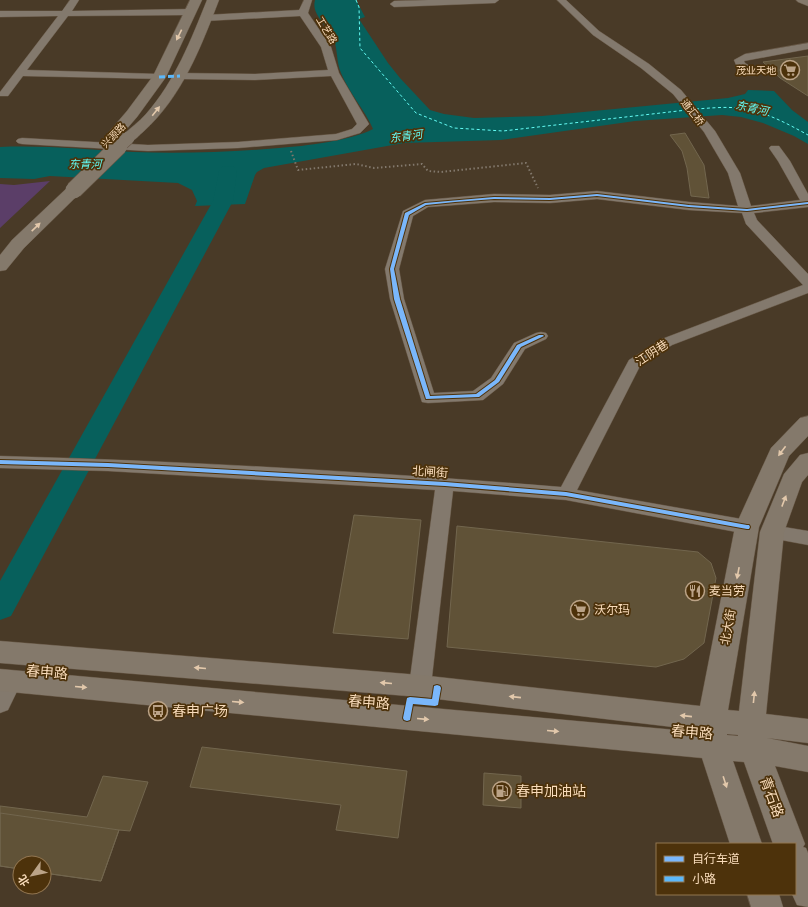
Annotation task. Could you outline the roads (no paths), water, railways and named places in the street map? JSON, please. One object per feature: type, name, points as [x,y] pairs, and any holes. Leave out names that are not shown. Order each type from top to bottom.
[{"type":"main road","name":"兴源路","points":[[0,248],[19,226],[67,189],[128,138],[152,115],[168,96],[180,76],[192,53],[213,0]]},
{"type":"main road","points":[[802,0],[808,3]]},
{"type":"main road","name":"兴源路","points":[[0,266],[132,114],[159,77],[193,6]]},
{"type":"main road","name":"北大街","points":[[746,843],[713,746],[712,719],[747,527],[779,453],[808,423]]},
{"type":"main road","points":[[753,738],[772,532],[792,478],[808,460]]},
{"type":"main road","name":"春申路","points":[[1,652],[420,686],[712,719],[753,738],[808,758]]},
{"type":"main road","name":"春申路","points":[[4,688],[713,746],[753,738],[808,731]]},
{"type":"main road","name":"青石路","points":[[753,738],[789,843]]},
{"type":"main road","points":[[796,862],[808,894]]},
{"type":"main road","points":[[763,895],[767,907]]},
{"type":"street","points":[[4,94],[75,0]]},
{"type":"street","name":"工艺路","points":[[22,141],[148,148],[289,142],[337,136],[356,131],[363,124],[334,73],[326,47],[303,13],[308,0]]},
{"type":"street","points":[[394,4],[495,0]]},
{"type":"street","name":"通汇桥","points":[[561,0],[596,33],[645,66],[677,92],[709,131],[734,173],[751,220],[808,282]]},
{"type":"street","points":[[0,14],[64,14],[193,6]]},
{"type":"street","points":[[205,18],[303,13]]},
{"type":"street","points":[[754,72],[741,65],[739,60],[746,57],[808,46]]},
{"type":"street","points":[[20,73],[159,77]]},
{"type":"street","points":[[180,76],[255,77],[334,73]]},
{"type":"street","points":[[541,336],[519,346],[497,381],[478,396],[428,398],[397,300],[392,269],[408,214],[425,204],[494,198],[543,199],[597,195],[689,206],[747,210],[808,203],[798,189],[781,155],[775,148]]},
{"type":"street","name":"江阴巷","points":[[566,494],[634,363],[667,342],[808,288]]},
{"type":"street","name":"北闸街","points":[[0,462],[108,465],[446,484],[566,494],[747,527]]},
{"type":"street","points":[[420,686],[446,484]]},
{"type":"street","points":[[772,532],[808,538]]},
{"type":"water","name":"东青河","points":[[315,0],[356,0],[365,17],[359,19],[388,63],[430,110],[444,114],[474,118],[542,116],[728,98],[745,94],[748,90],[774,91],[792,110],[808,122],[808,144],[794,136],[763,123],[741,117],[722,115],[635,121],[501,140],[404,143],[264,168],[255,175],[245,204],[195,206],[197,201],[192,190],[178,183],[50,176],[34,179],[0,178],[0,147],[50,147],[151,153],[224,152],[279,148],[340,140],[373,129],[344,80],[338,64],[336,46],[333,37],[317,15],[314,5]]},
{"type":"waterway","points":[[0,608],[223,201],[228,171]]},
{"type":"place","name":"茂业天地","points":[[790,70]]},
{"type":"place","name":"麦当劳","points":[[695,591]]},
{"type":"place","name":"沃尔玛","points":[[580,610]]},
{"type":"place","name":"春申广场","points":[[158,711]]},
{"type":"place","name":"春申加油站","points":[[502,791]]}]
